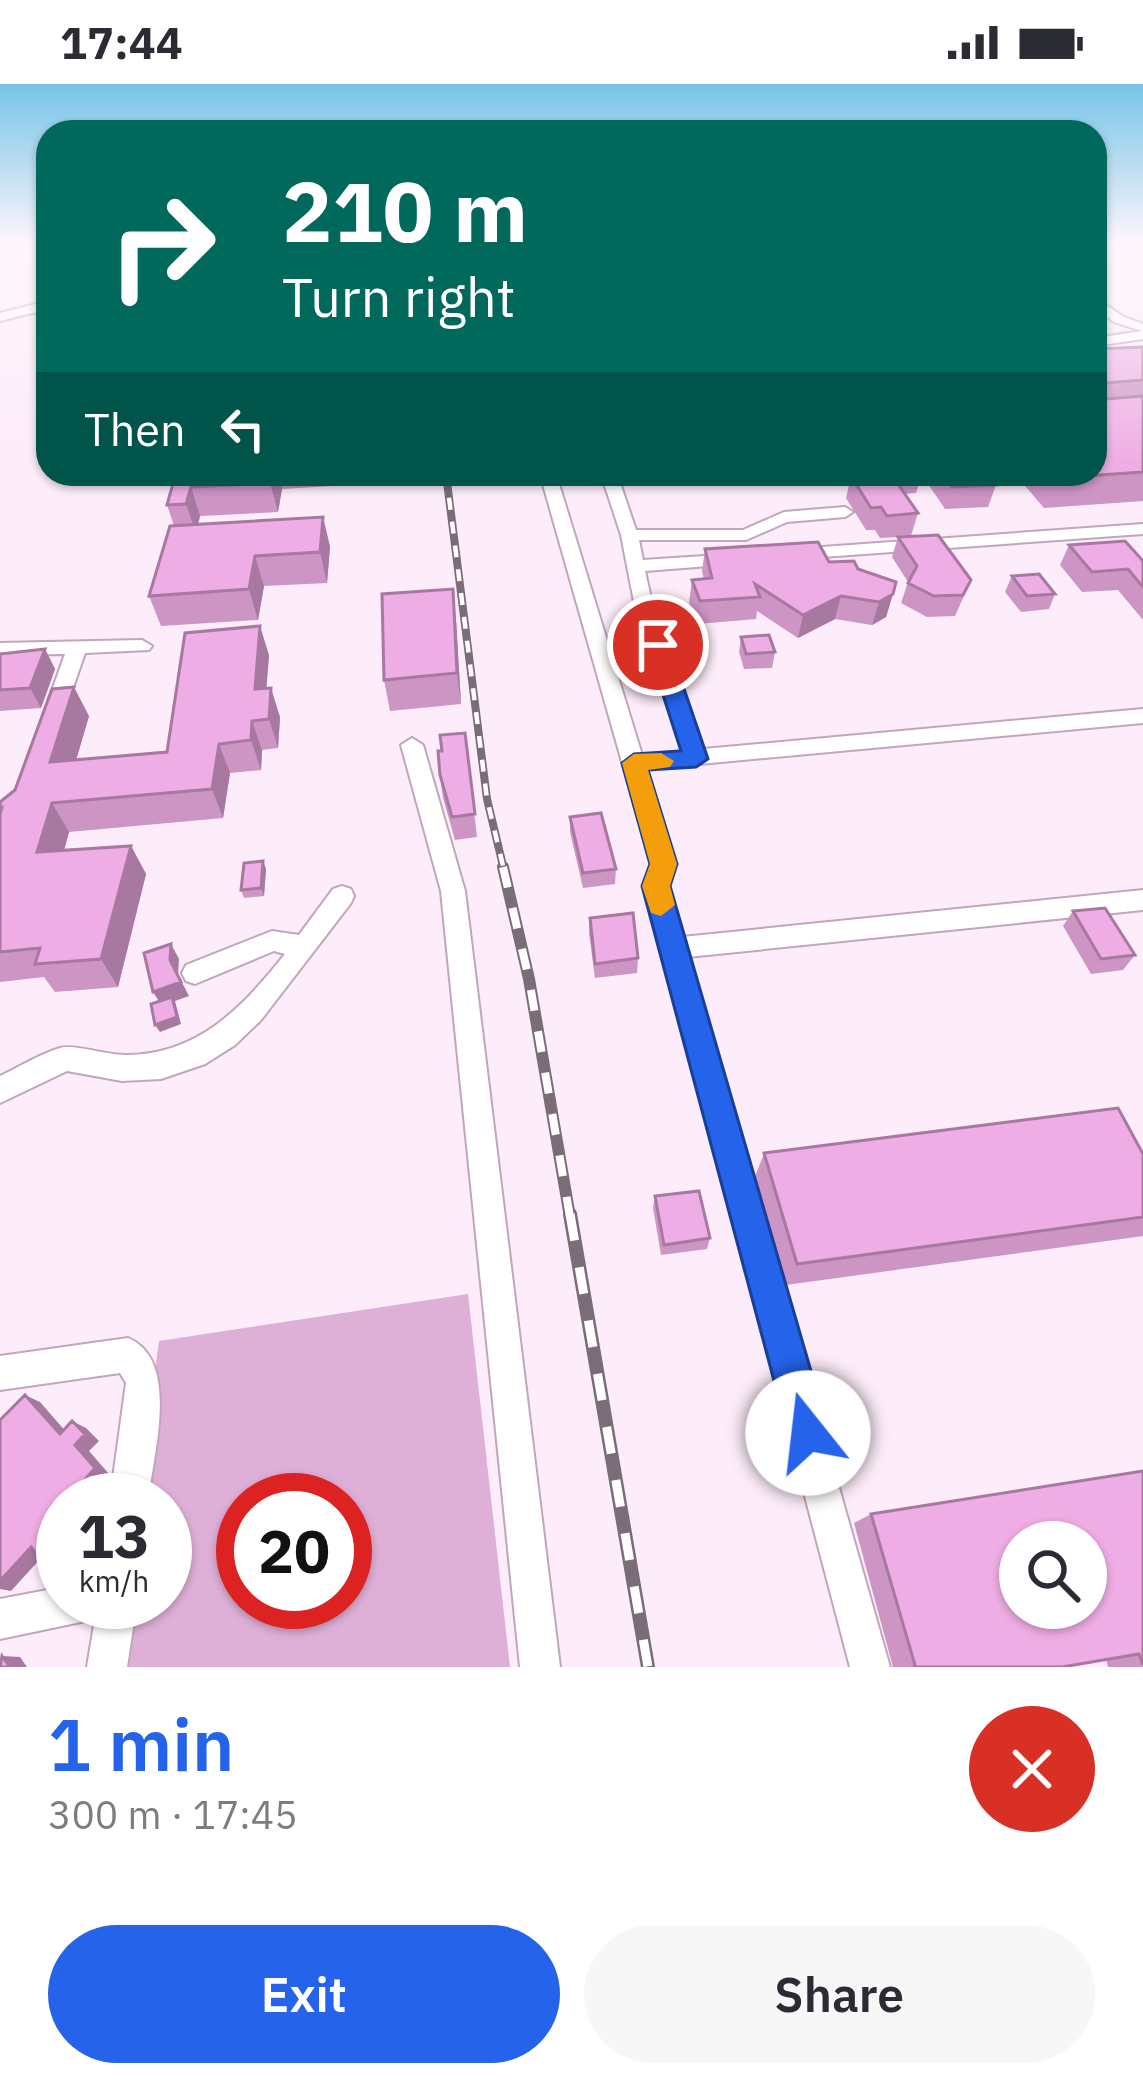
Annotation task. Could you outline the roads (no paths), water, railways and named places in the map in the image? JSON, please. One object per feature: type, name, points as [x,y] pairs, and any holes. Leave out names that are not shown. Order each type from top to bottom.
[{"type":"street","points":[[1107,339],[1143,331]]},
{"type":"street","points":[[552,486],[663,864],[656,886],[870,1667]]},
{"type":"street","points":[[613,486],[645,613],[696,759]]},
{"type":"street","points":[[629,536],[746,536],[784,517],[845,512]]},
{"type":"street","points":[[774,556],[1143,529]]},
{"type":"street","points":[[636,566],[751,557]]},
{"type":"street","points":[[0,649],[142,646]]},
{"type":"street","points":[[47,733],[77,647]]},
{"type":"street","points":[[634,763],[1143,716]]},
{"type":"street","points":[[412,745],[453,891],[540,1667]]},
{"type":"street","points":[[0,1090],[67,1058],[76,1064],[130,1068],[159,1067],[189,1057],[244,1020],[280,986],[342,896]]},
{"type":"street","points":[[672,947],[1143,900]]},
{"type":"street","points":[[195,973],[272,941],[288,941],[301,953]]},
{"type":"street","points":[[0,1373],[128,1354],[144,1379],[132,1473]]},
{"type":"street","points":[[0,1619],[36,1612]]},
{"type":"street","points":[[107,1667],[113,1629]]},
{"type":"railway","points":[[448,486],[487,799],[504,870]]},
{"type":"railway","points":[[503,867],[529,979],[570,1217]]},
{"type":"railway","points":[[570,1214],[648,1667]]}]
